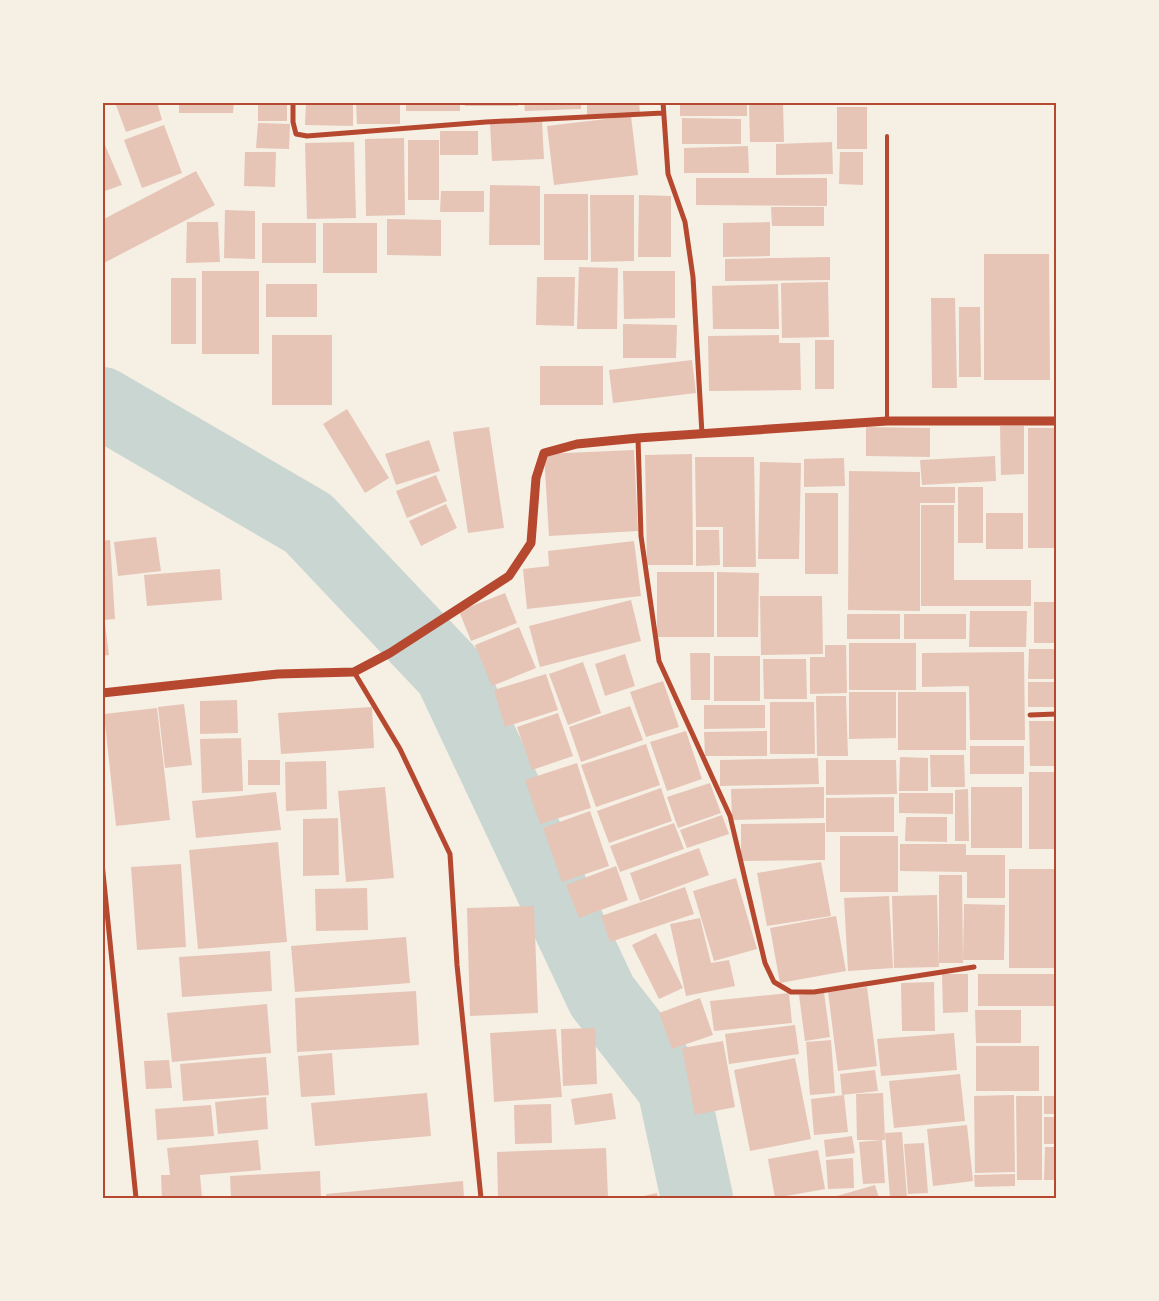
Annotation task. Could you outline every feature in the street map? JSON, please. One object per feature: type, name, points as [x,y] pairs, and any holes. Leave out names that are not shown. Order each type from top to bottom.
[{"type":"street","points":[[293,102],[293,122],[296,134],[307,136],[486,122],[663,114]]},
{"type":"street","points":[[663,102],[668,174],[685,222],[693,277],[702,434]]},
{"type":"street","points":[[102,693],[278,674],[354,672],[390,653],[509,576],[532,543],[536,478],[544,453],[577,444],[638,438],[888,421],[1056,421]]},
{"type":"street","points":[[638,438],[641,536],[659,661],[730,816],[765,963],[774,982],[791,992],[814,992],[974,968]]},
{"type":"street","points":[[354,672],[400,749],[450,854],[458,966],[481,1198]]},
{"type":"street","points":[[1030,715],[1056,714]]},
{"type":"street","points":[[102,863],[136,1198]]},
{"type":"lane","points":[[887,136],[888,421]]},
{"type":"building","points":[[123,102],[157,102],[162,120],[126,132],[116,105]]},
{"type":"building","points":[[179,102],[234,102],[233,113],[179,113]]},
{"type":"building","points":[[258,102],[287,102],[287,121],[258,121]]},
{"type":"building","points":[[306,102],[353,102],[353,126],[305,125]]},
{"type":"building","points":[[356,102],[400,102],[400,124],[357,124]]},
{"type":"building","points":[[406,102],[460,102],[460,111],[406,111]]},
{"type":"building","points":[[465,102],[518,102],[518,106],[465,106]]},
{"type":"building","points":[[524,102],[581,102],[581,109],[525,111]]},
{"type":"building","points":[[587,102],[639,102],[640,113],[587,115]]},
{"type":"building","points":[[680,102],[747,102],[747,116],[680,116]]},
{"type":"building","points":[[783,103],[784,142],[750,142],[749,104]]},
{"type":"building","points":[[837,107],[867,107],[867,149],[837,149]]},
{"type":"building","points":[[631,116],[638,175],[554,185],[547,126]]},
{"type":"building","points":[[682,118],[741,119],[741,144],[682,144]]},
{"type":"building","points":[[542,121],[544,159],[492,161],[490,124]]},
{"type":"building","points":[[258,123],[290,124],[289,149],[256,148]]},
{"type":"building","points":[[164,125],[182,173],[142,188],[124,140]]},
{"type":"building","points":[[440,131],[478,131],[478,155],[440,155]]},
{"type":"building","points":[[102,138],[122,185],[102,192]]},
{"type":"building","points":[[404,138],[405,215],[366,216],[365,139]]},
{"type":"building","points":[[408,140],[439,140],[439,200],[408,200]]},
{"type":"building","points":[[354,142],[356,218],[307,219],[305,143]]},
{"type":"building","points":[[832,142],[833,174],[776,175],[776,144]]},
{"type":"building","points":[[748,146],[749,173],[684,173],[684,148]]},
{"type":"building","points":[[245,152],[276,152],[275,187],[244,186]]},
{"type":"building","points":[[840,152],[863,152],[863,185],[839,184]]},
{"type":"building","points":[[196,171],[215,205],[102,264],[102,220]]},
{"type":"building","points":[[696,178],[827,178],[827,206],[696,205]]},
{"type":"building","points":[[490,185],[540,186],[540,245],[489,245]]},
{"type":"building","points":[[441,191],[484,191],[484,212],[440,212]]},
{"type":"building","points":[[544,194],[588,194],[588,260],[544,260]]},
{"type":"building","points":[[590,195],[634,195],[634,261],[591,262]]},
{"type":"building","points":[[639,195],[671,196],[671,257],[638,257]]},
{"type":"building","points":[[771,207],[824,207],[824,226],[772,226]]},
{"type":"building","points":[[225,210],[255,211],[255,259],[224,258]]},
{"type":"building","points":[[387,219],[441,220],[441,256],[387,255]]},
{"type":"building","points":[[187,222],[218,222],[220,262],[186,263]]},
{"type":"building","points":[[770,222],[770,256],[723,257],[723,223]]},
{"type":"building","points":[[262,223],[316,223],[316,263],[262,263]]},
{"type":"building","points":[[323,223],[377,223],[377,273],[323,273]]},
{"type":"building","points":[[984,254],[1049,254],[1050,380],[984,380]]},
{"type":"building","points":[[830,257],[830,280],[725,281],[725,259]]},
{"type":"building","points":[[579,267],[618,268],[617,329],[577,329]]},
{"type":"building","points":[[202,271],[259,271],[259,354],[202,354]]},
{"type":"building","points":[[623,271],[675,271],[675,318],[624,319]]},
{"type":"building","points":[[537,277],[575,277],[574,326],[536,325]]},
{"type":"building","points":[[171,278],[196,278],[196,344],[171,344]]},
{"type":"building","points":[[828,282],[829,337],[782,338],[781,283]]},
{"type":"building","points":[[266,284],[317,284],[317,317],[266,317]]},
{"type":"building","points":[[778,284],[779,329],[713,329],[712,286]]},
{"type":"building","points":[[931,298],[955,298],[957,388],[932,388]]},
{"type":"building","points":[[959,307],[980,307],[981,377],[959,377]]},
{"type":"building","points":[[623,324],[677,325],[676,358],[623,358]]},
{"type":"building","points":[[272,335],[332,335],[332,405],[272,405]]},
{"type":"building","points":[[779,335],[779,343],[800,343],[801,390],[709,391],[708,336]]},
{"type":"building","points":[[815,340],[834,340],[834,389],[815,389]]},
{"type":"building","points":[[692,360],[696,393],[613,403],[609,370]]},
{"type":"building","points":[[540,366],[603,366],[603,405],[540,405]]},
{"type":"building","points":[[347,409],[389,478],[365,493],[323,424]]},
{"type":"building","points":[[1000,426],[1024,426],[1024,474],[1001,475]]},
{"type":"building","points":[[489,427],[504,528],[468,533],[453,432]]},
{"type":"building","points":[[866,427],[930,428],[930,457],[866,456]]},
{"type":"building","points":[[1028,428],[1056,428],[1056,548],[1028,548]]},
{"type":"building","points":[[429,440],[440,471],[396,485],[385,454]]},
{"type":"building","points":[[634,450],[638,531],[549,536],[544,454]]},
{"type":"building","points":[[692,454],[693,565],[647,565],[645,455]]},
{"type":"building","points":[[995,456],[996,481],[922,485],[920,460]]},
{"type":"building","points":[[695,457],[754,457],[756,567],[723,567],[723,527],[696,527]]},
{"type":"building","points":[[844,458],[845,486],[804,487],[804,459]]},
{"type":"building","points":[[760,462],[801,463],[799,559],[758,559]]},
{"type":"building","points":[[849,471],[920,472],[920,487],[955,487],[955,503],[920,503],[920,611],[848,610]]},
{"type":"building","points":[[436,475],[447,501],[407,518],[396,491]]},
{"type":"building","points":[[958,487],[983,487],[983,543],[958,543]]},
{"type":"building","points":[[805,493],[838,493],[838,574],[805,574]]},
{"type":"building","points":[[446,504],[457,528],[421,546],[409,521]]},
{"type":"building","points":[[921,505],[954,505],[954,580],[1031,580],[1031,606],[921,606]]},
{"type":"building","points":[[986,513],[1023,513],[1023,549],[986,549]]},
{"type":"building","points":[[696,530],[719,530],[720,565],[696,566]]},
{"type":"building","points":[[156,537],[161,571],[118,576],[114,542]]},
{"type":"building","points":[[110,540],[115,619],[102,620],[102,541]]},
{"type":"building","points":[[634,541],[641,596],[527,609],[523,569],[549,566],[548,551]]},
{"type":"building","points":[[220,569],[222,600],[147,606],[144,575]]},
{"type":"building","points":[[657,572],[714,572],[714,637],[657,637]]},
{"type":"building","points":[[717,572],[759,573],[758,637],[717,637]]},
{"type":"building","points":[[505,593],[517,623],[471,641],[459,611]]},
{"type":"building","points":[[760,596],[822,596],[823,654],[761,655]]},
{"type":"building","points":[[631,600],[641,641],[540,667],[529,626]]},
{"type":"building","points":[[1034,602],[1056,602],[1056,643],[1034,643]]},
{"type":"building","points":[[970,611],[1027,611],[1026,647],[969,647]]},
{"type":"building","points":[[847,614],[900,614],[900,639],[847,639]]},
{"type":"building","points":[[904,614],[966,614],[966,639],[904,639]]},
{"type":"building","points":[[102,624],[105,624],[109,655],[102,656]]},
{"type":"building","points":[[519,627],[536,668],[492,686],[475,645]]},
{"type":"building","points":[[849,643],[916,643],[916,690],[849,690]]},
{"type":"building","points":[[825,645],[846,645],[847,693],[810,694],[810,657],[825,657]]},
{"type":"building","points":[[1029,649],[1056,649],[1056,679],[1028,679]]},
{"type":"building","points":[[1024,652],[1025,740],[970,740],[969,686],[922,687],[922,653]]},
{"type":"building","points":[[690,653],[710,653],[710,700],[691,700]]},
{"type":"building","points":[[625,654],[635,686],[605,696],[595,664]]},
{"type":"building","points":[[714,656],[760,656],[760,701],[714,701]]},
{"type":"building","points":[[763,659],[806,659],[807,699],[764,699]]},
{"type":"building","points":[[583,662],[601,713],[568,725],[549,674]]},
{"type":"building","points":[[546,674],[558,710],[505,727],[494,690]]},
{"type":"building","points":[[663,681],[679,727],[646,737],[630,692]]},
{"type":"building","points":[[1028,682],[1056,682],[1056,707],[1028,707]]},
{"type":"building","points":[[849,692],[896,692],[896,738],[849,739]]},
{"type":"building","points":[[898,692],[966,692],[966,750],[898,750]]},
{"type":"building","points":[[816,696],[846,696],[848,756],[817,756]]},
{"type":"building","points":[[237,700],[238,733],[200,734],[200,701]]},
{"type":"building","points":[[770,702],[814,702],[815,754],[770,754]]},
{"type":"building","points":[[184,704],[192,765],[165,768],[158,707]]},
{"type":"building","points":[[704,705],[765,705],[765,728],[704,729]]},
{"type":"building","points":[[630,706],[643,740],[581,762],[569,727]]},
{"type":"building","points":[[372,707],[374,748],[281,754],[278,713]]},
{"type":"building","points":[[157,708],[170,820],[116,826],[104,714]]},
{"type":"building","points":[[558,713],[573,756],[532,770],[517,727]]},
{"type":"building","points":[[1029,721],[1056,721],[1056,766],[1030,766]]},
{"type":"building","points":[[686,731],[702,779],[667,791],[650,742]]},
{"type":"building","points":[[767,731],[767,756],[705,756],[704,732]]},
{"type":"building","points":[[241,738],[243,791],[202,793],[200,739]]},
{"type":"building","points":[[646,744],[660,785],[596,807],[581,765]]},
{"type":"building","points":[[970,746],[1024,746],[1024,774],[970,774]]},
{"type":"building","points":[[930,755],[964,755],[965,787],[931,787]]},
{"type":"building","points":[[900,757],[928,758],[928,791],[899,791]]},
{"type":"building","points":[[818,758],[819,784],[720,786],[720,760]]},
{"type":"building","points":[[248,760],[280,760],[280,785],[248,785]]},
{"type":"building","points":[[826,760],[896,760],[897,794],[826,795]]},
{"type":"building","points":[[326,761],[327,809],[286,811],[285,762]]},
{"type":"building","points":[[577,763],[591,808],[540,824],[525,780]]},
{"type":"building","points":[[1029,772],[1056,772],[1056,849],[1029,849]]},
{"type":"building","points":[[710,783],[721,813],[678,828],[667,797]]},
{"type":"building","points":[[385,787],[394,878],[346,882],[338,791]]},
{"type":"building","points":[[824,787],[824,818],[732,820],[731,789]]},
{"type":"building","points":[[971,787],[1022,787],[1022,848],[971,848]]},
{"type":"building","points":[[661,788],[672,821],[609,843],[597,811]]},
{"type":"building","points":[[968,789],[969,841],[955,841],[955,790]]},
{"type":"building","points":[[276,792],[281,830],[196,838],[192,801]]},
{"type":"building","points":[[899,793],[953,793],[953,814],[899,813]]},
{"type":"building","points":[[894,797],[894,832],[826,832],[826,798]]},
{"type":"building","points":[[590,811],[609,866],[562,882],[543,828]]},
{"type":"building","points":[[722,815],[729,834],[687,848],[680,830]]},
{"type":"building","points":[[906,817],[947,817],[947,842],[905,841]]},
{"type":"building","points":[[338,818],[339,875],[303,876],[303,819]]},
{"type":"building","points":[[674,823],[684,849],[620,872],[610,846]]},
{"type":"building","points":[[825,823],[825,860],[741,861],[741,824]]},
{"type":"building","points":[[840,836],[898,836],[898,892],[840,892]]},
{"type":"building","points":[[278,842],[287,942],[198,949],[189,850]]},
{"type":"building","points":[[900,844],[966,844],[966,855],[1005,855],[1005,898],[967,898],[967,872],[900,871]]},
{"type":"building","points":[[699,848],[709,875],[640,901],[630,873]]},
{"type":"building","points":[[821,862],[831,916],[767,926],[757,873]]},
{"type":"building","points":[[181,864],[186,947],[137,950],[131,867]]},
{"type":"building","points":[[616,866],[628,900],[579,918],[566,885]]},
{"type":"building","points":[[1009,869],[1056,869],[1056,968],[1009,968]]},
{"type":"building","points":[[939,875],[962,875],[963,963],[939,963]]},
{"type":"building","points":[[736,878],[757,949],[714,961],[693,891]]},
{"type":"building","points":[[685,887],[694,914],[610,942],[601,916]]},
{"type":"building","points":[[367,888],[368,930],[316,931],[315,889]]},
{"type":"building","points":[[937,895],[939,967],[894,968],[892,896]]},
{"type":"building","points":[[889,896],[893,968],[848,971],[844,898]]},
{"type":"building","points":[[964,904],[1005,905],[1004,960],[963,960]]},
{"type":"building","points":[[534,906],[538,1013],[470,1016],[467,908]]},
{"type":"building","points":[[836,916],[846,971],[780,983],[770,928]]},
{"type":"building","points":[[700,918],[711,963],[729,960],[735,986],[686,996],[670,924]]},
{"type":"building","points":[[656,933],[683,988],[659,999],[632,945]]},
{"type":"building","points":[[406,937],[410,983],[295,992],[291,946]]},
{"type":"building","points":[[270,951],[272,991],[182,997],[179,957]]},
{"type":"building","points":[[942,974],[968,974],[968,1012],[943,1013]]},
{"type":"building","points":[[978,974],[1056,974],[1056,1006],[978,1006]]},
{"type":"building","points":[[934,982],[935,1031],[902,1031],[901,983]]},
{"type":"building","points":[[867,987],[877,1066],[838,1071],[828,992]]},
{"type":"building","points":[[416,991],[419,1045],[297,1052],[295,998]]},
{"type":"building","points":[[824,992],[830,1037],[805,1041],[799,995]]},
{"type":"building","points":[[789,993],[792,1023],[714,1031],[710,1001]]},
{"type":"building","points":[[700,998],[713,1035],[672,1049],[659,1013]]},
{"type":"building","points":[[267,1004],[271,1053],[172,1062],[167,1013]]},
{"type":"building","points":[[975,1010],[1021,1010],[1021,1043],[976,1043]]},
{"type":"building","points":[[795,1025],[799,1054],[729,1064],[725,1034]]},
{"type":"building","points":[[595,1028],[597,1084],[563,1086],[561,1029]]},
{"type":"building","points":[[556,1029],[562,1097],[494,1102],[490,1033]]},
{"type":"building","points":[[954,1033],[957,1070],[881,1076],[877,1039]]},
{"type":"building","points":[[831,1040],[835,1093],[810,1095],[806,1042]]},
{"type":"building","points":[[723,1041],[735,1107],[695,1115],[682,1048]]},
{"type":"building","points":[[976,1046],[1039,1046],[1039,1091],[976,1091]]},
{"type":"building","points":[[332,1053],[335,1095],[301,1097],[298,1056]]},
{"type":"building","points":[[266,1057],[269,1095],[183,1101],[180,1064]]},
{"type":"building","points":[[795,1058],[811,1139],[750,1151],[734,1070]]},
{"type":"building","points":[[169,1060],[172,1088],[146,1089],[144,1061]]},
{"type":"building","points":[[875,1070],[878,1091],[842,1095],[840,1074]]},
{"type":"building","points":[[960,1074],[965,1121],[894,1128],[889,1081]]},
{"type":"building","points":[[427,1093],[431,1136],[315,1146],[311,1103]]},
{"type":"building","points":[[612,1093],[616,1119],[575,1125],[571,1099]]},
{"type":"building","points":[[883,1093],[885,1140],[857,1140],[856,1094]]},
{"type":"building","points":[[844,1095],[848,1132],[814,1135],[811,1099]]},
{"type":"building","points":[[1014,1095],[1015,1172],[975,1173],[974,1096]]},
{"type":"building","points":[[1016,1096],[1042,1096],[1042,1180],[1017,1180]]},
{"type":"building","points":[[1044,1096],[1056,1096],[1056,1114],[1044,1114]]},
{"type":"building","points":[[266,1097],[268,1129],[218,1134],[215,1102]]},
{"type":"building","points":[[551,1104],[552,1143],[515,1144],[514,1105]]},
{"type":"building","points":[[211,1105],[214,1136],[157,1140],[155,1109]]},
{"type":"building","points":[[1044,1117],[1056,1117],[1056,1144],[1044,1144]]},
{"type":"building","points":[[967,1125],[973,1181],[933,1186],[927,1129]]},
{"type":"building","points":[[902,1132],[907,1198],[890,1198],[885,1133]]},
{"type":"building","points":[[852,1136],[855,1153],[826,1157],[824,1140]]},
{"type":"building","points":[[258,1140],[261,1170],[200,1175],[202,1198],[162,1198],[161,1175],[170,1175],[167,1148]]},
{"type":"building","points":[[882,1140],[885,1183],[863,1184],[859,1142]]},
{"type":"building","points":[[924,1143],[928,1193],[908,1194],[904,1144]]},
{"type":"building","points":[[1045,1147],[1056,1147],[1056,1180],[1044,1180]]},
{"type":"building","points":[[606,1148],[608,1198],[498,1198],[497,1152]]},
{"type":"building","points":[[818,1150],[825,1189],[775,1198],[768,1159]]},
{"type":"building","points":[[853,1158],[854,1188],[828,1189],[826,1160]]},
{"type":"building","points":[[320,1171],[321,1198],[231,1198],[230,1176]]},
{"type":"building","points":[[1015,1174],[1015,1186],[975,1187],[974,1175]]},
{"type":"building","points":[[463,1181],[464,1198],[327,1198],[326,1194]]},
{"type":"building","points":[[875,1185],[879,1198],[830,1198]]},
{"type":"building","points":[[657,1193],[658,1198],[635,1198]]},
{"type":"waterway","points":[[102,403],[308,523],[450,673],[602,996],[673,1087],[697,1198]]}]
